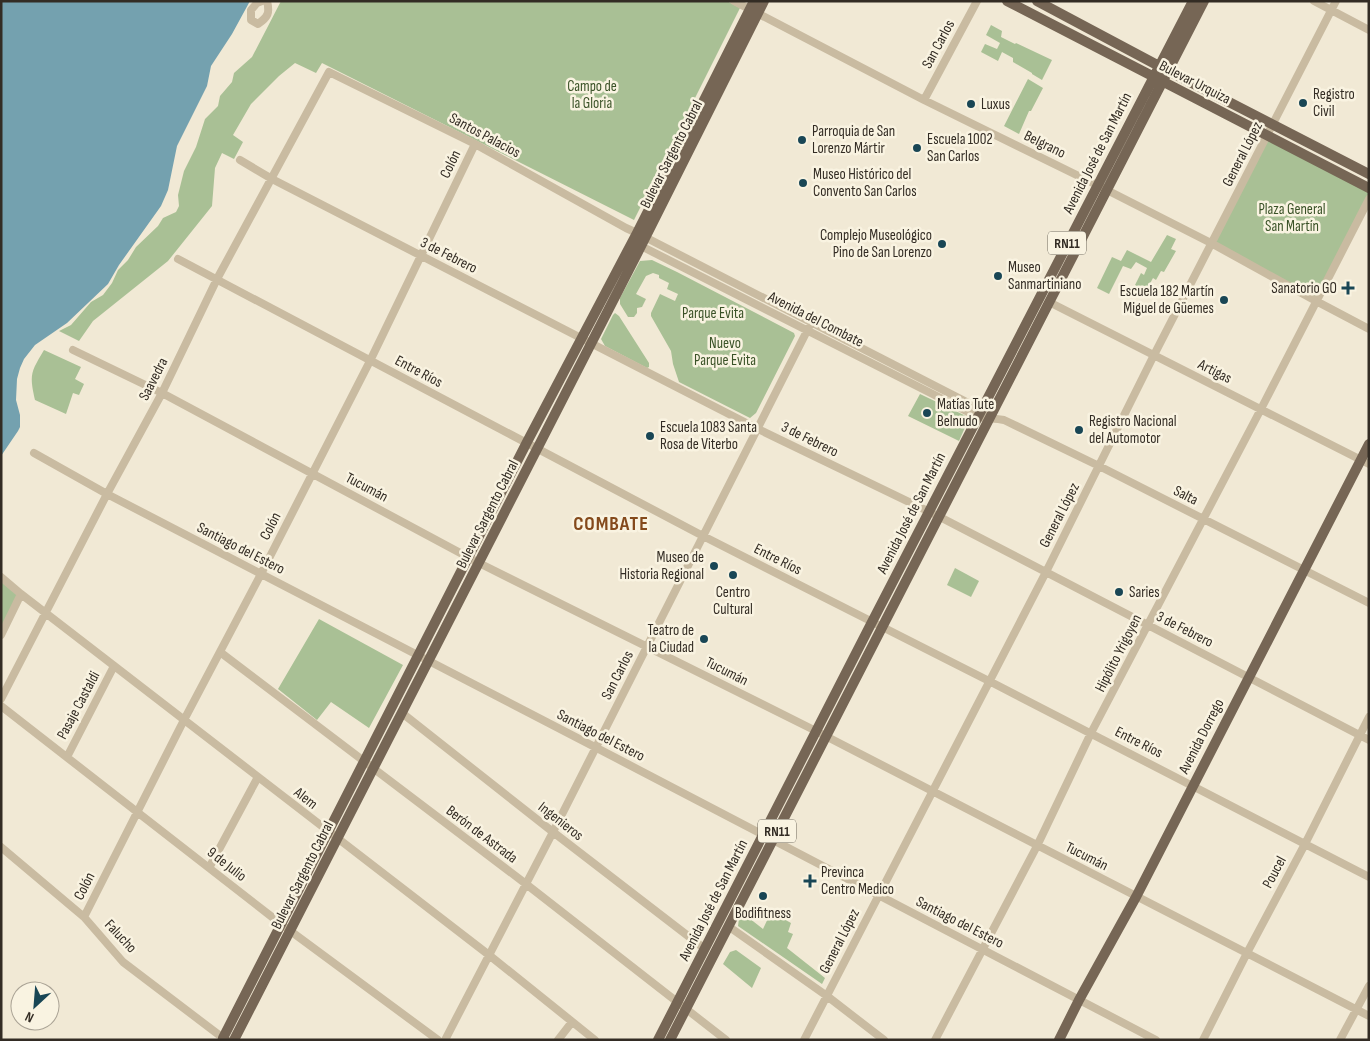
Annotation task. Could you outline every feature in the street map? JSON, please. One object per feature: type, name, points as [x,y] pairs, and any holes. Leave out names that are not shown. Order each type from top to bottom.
[{"type":"main road","name":"Bulevar Sargento Cabral","points":[[234,1040],[592,344],[640,238],[754,8],[764,1]]},
{"type":"main road","name":"Bulevar Urquiza","points":[[1007,1],[1369,188]]},
{"type":"main road","name":"Bulevar Urquiza","points":[[1037,1],[1049,4],[1163,68],[1369,174]]},
{"type":"main road","name":"Avenida José de San Martín","points":[[670,1040],[705,949],[768,836],[821,734],[882,627],[934,514],[1158,80],[1193,1]]},
{"type":"main road","name":"Avenida José de San Martín","points":[[1163,68],[1204,1]]},
{"type":"main road","name":"Avenida José de San Martín","points":[[985,415],[1049,302],[1102,188]]},
{"type":"main road","name":"Bulevar Sargento Cabral","points":[[224,1039],[527,442],[582,338],[640,238]]},
{"type":"main road","name":"Avenida Dorrego","points":[[1059,1040],[1136,897],[1303,570],[1365,462],[1369,444]]},
{"type":"main road","name":"Avenida José de San Martín","points":[[821,734],[872,622],[934,514]]},
{"type":"main road","name":"Avenida José de San Martín","points":[[658,1040],[682,1005],[728,926],[768,836]]},
{"type":"street","points":[[262,1],[251,10],[251,20],[258,24],[266,19],[269,9],[267,1]]},
{"type":"street","name":"Belgrano","points":[[734,1],[754,8],[924,100],[1211,244],[1369,329]]},
{"type":"street","name":"San Carlos","points":[[924,100],[977,1]]},
{"type":"street","points":[[1314,1],[1369,30]]},
{"type":"street","name":"General López","points":[[804,1040],[1046,572],[1154,355],[1336,1]]},
{"type":"street","name":"Santos Palacios","points":[[329,72],[475,144],[626,228],[640,238]]},
{"type":"street","name":"Saavedra","points":[[1,699],[107,494],[162,393],[217,280],[329,72]]},
{"type":"street","name":"Colón","points":[[84,917],[370,361],[475,144]]},
{"type":"street","name":"3 de Febrero","points":[[240,160],[272,179],[592,344],[758,429],[934,514],[1369,740]]},
{"type":"street","name":"Hipólito Yrigoyen","points":[[936,1040],[1037,846],[1091,734],[1147,625],[1369,199]]},
{"type":"street","name":"Avenida del Combate","points":[[640,238],[812,322],[985,415]]},
{"type":"street","name":"Avenida del Combate","points":[[640,238],[808,330],[985,415]]},
{"type":"street","name":"Entre Ríos","points":[[178,259],[703,536],[1369,877]]},
{"type":"street","name":"Artigas","points":[[1049,302],[1365,462]]},
{"type":"street","name":"San Carlos","points":[[445,1040],[812,322]]},
{"type":"street","name":"Tucumán","points":[[73,350],[162,393],[479,563],[821,734],[1369,1016]]},
{"type":"street","name":"Salta","points":[[985,415],[1004,420],[1100,466],[1369,604]]},
{"type":"street","name":"Santiago del Estero","points":[[34,453],[107,494],[768,836],[878,896],[984,949],[1156,1040]]},
{"type":"street","name":"Alem","points":[[1,577],[258,778],[489,955],[595,1040]]},
{"type":"street","points":[[1,636],[21,594]]},
{"type":"street","name":"Berón de Astrada","points":[[220,652],[526,884],[726,1040]]},
{"type":"street","name":"Pasaje Castaldi","points":[[67,757],[114,666]]},
{"type":"street","name":"9 de Julio","points":[[1,706],[281,924],[438,1040]]},
{"type":"street","name":"Ingenieros","points":[[402,713],[705,949]]},
{"type":"street","name":"Poucel","points":[[1203,1040],[1369,717]]},
{"type":"street","points":[[209,868],[258,778]]},
{"type":"street","name":"Falucho","points":[[1,847],[84,917],[123,962],[224,1039]]},
{"type":"street","points":[[728,926],[827,996],[884,1040]]},
{"type":"street","points":[[1340,1040],[1369,986]]},
{"type":"street","points":[[558,1040],[572,1022]]},
{"type":"green space","name":"Campo de la Gloria","points":[[281,1],[727,1],[740,8],[634,220],[322,63],[316,73],[295,63],[251,104],[233,135],[243,142],[234,159],[222,153],[215,168],[212,206],[168,261],[93,321],[79,341],[59,331],[71,325],[91,302],[103,295],[112,283],[118,270],[128,260],[136,247],[158,226],[163,218],[176,212],[179,206],[178,195],[184,171],[196,147],[205,119],[218,106],[220,96],[232,82],[234,73],[252,57]]},
{"type":"green space","points":[[991,25],[1002,31],[1001,37],[1052,60],[1042,80],[1013,62],[1013,58],[1002,52],[998,61],[981,52],[985,44],[997,49],[1000,43],[986,35]]},
{"type":"green space","points":[[1028,79],[1043,88],[1031,111],[1029,111],[1019,134],[1004,126]]},
{"type":"green space","name":"Plaza General San Martín","points":[[1267,136],[1369,188],[1369,199],[1316,301],[1211,243]]},
{"type":"green space","points":[[1167,235],[1176,239],[1171,249],[1176,251],[1164,272],[1161,271],[1156,280],[1153,278],[1146,291],[1135,285],[1141,273],[1144,275],[1147,268],[1136,262],[1131,269],[1123,266],[1109,294],[1097,288],[1112,257],[1121,261],[1127,250],[1151,262]]},
{"type":"green space","name":"Nuevo Parque Evita","points":[[652,260],[794,333],[795,336],[756,413],[750,418],[679,382],[671,351],[651,316],[660,294],[675,301],[678,294],[667,289],[669,283],[653,273],[646,276],[636,294],[646,299],[642,307],[637,308],[637,313],[634,317],[628,317],[620,304],[620,298],[640,261]]},
{"type":"green space","points":[[615,313],[619,316],[649,363],[649,367],[647,368],[605,346],[601,339]]},
{"type":"green space","points":[[44,350],[81,367],[75,379],[84,384],[79,395],[73,393],[66,414],[35,400],[32,374]]},
{"type":"green space","points":[[920,394],[966,416],[967,423],[959,441],[908,416]]},
{"type":"green space","points":[[955,568],[979,581],[971,597],[947,585]]},
{"type":"green space","points":[[1,577],[21,594],[1,635]]},
{"type":"green space","points":[[319,619],[403,665],[369,728],[331,702],[317,720],[278,689]]},
{"type":"green space","points":[[740,911],[763,929],[771,912],[791,923],[788,932],[793,934],[787,948],[825,978],[822,984],[738,926]]},
{"type":"green space","points":[[736,950],[761,968],[752,988],[723,964],[730,952]]},
{"type":"water","points":[[1,1],[250,1],[232,34],[211,66],[207,86],[177,146],[168,190],[161,206],[119,265],[108,284],[67,323],[35,345],[24,359],[17,379],[16,400],[20,415],[20,427],[1,456]]},
{"type":"place","name":"Registro Civil","points":[[1303,103]]},
{"type":"place","name":"Luxus","points":[[971,104]]},
{"type":"place","name":"Parroquia de San Lorenzo Mártir","points":[[802,140]]},
{"type":"place","name":"Escuela 1002 San Carlos","points":[[917,148]]},
{"type":"place","name":"Museo Histórico del Convento San Carlos","points":[[803,183]]},
{"type":"place","name":"Complejo Museológico Pino de San Lorenzo","points":[[942,244]]},
{"type":"place","name":"Museo Sanmartiniano","points":[[998,276]]},
{"type":"place","name":"Sanatorio GO","points":[[1348,288]]},
{"type":"place","name":"Escuela 182 Martín Miguel de Güemes","points":[[1224,300]]},
{"type":"place","name":"Matías Tute Belnudo","points":[[927,413]]},
{"type":"place","name":"Registro Nacional del Automotor","points":[[1079,430]]},
{"type":"place","name":"Escuela 1083 Santa Rosa de Viterbo","points":[[650,436]]},
{"type":"place","name":"Museo de Historia Regional","points":[[714,566]]},
{"type":"place","name":"Centro Cultural","points":[[733,575]]},
{"type":"place","name":"Saries","points":[[1119,592]]},
{"type":"place","name":"Teatro de la Ciudad","points":[[704,639]]},
{"type":"place","name":"Previnca Centro Medico","points":[[810,881]]},
{"type":"place","name":"Bodifitness","points":[[763,896]]},
{"type":"district","name":"COMBATE","points":[[611,523]]},
{"type":"park label","name":"Parque Evita","points":[[713,313]]}]
